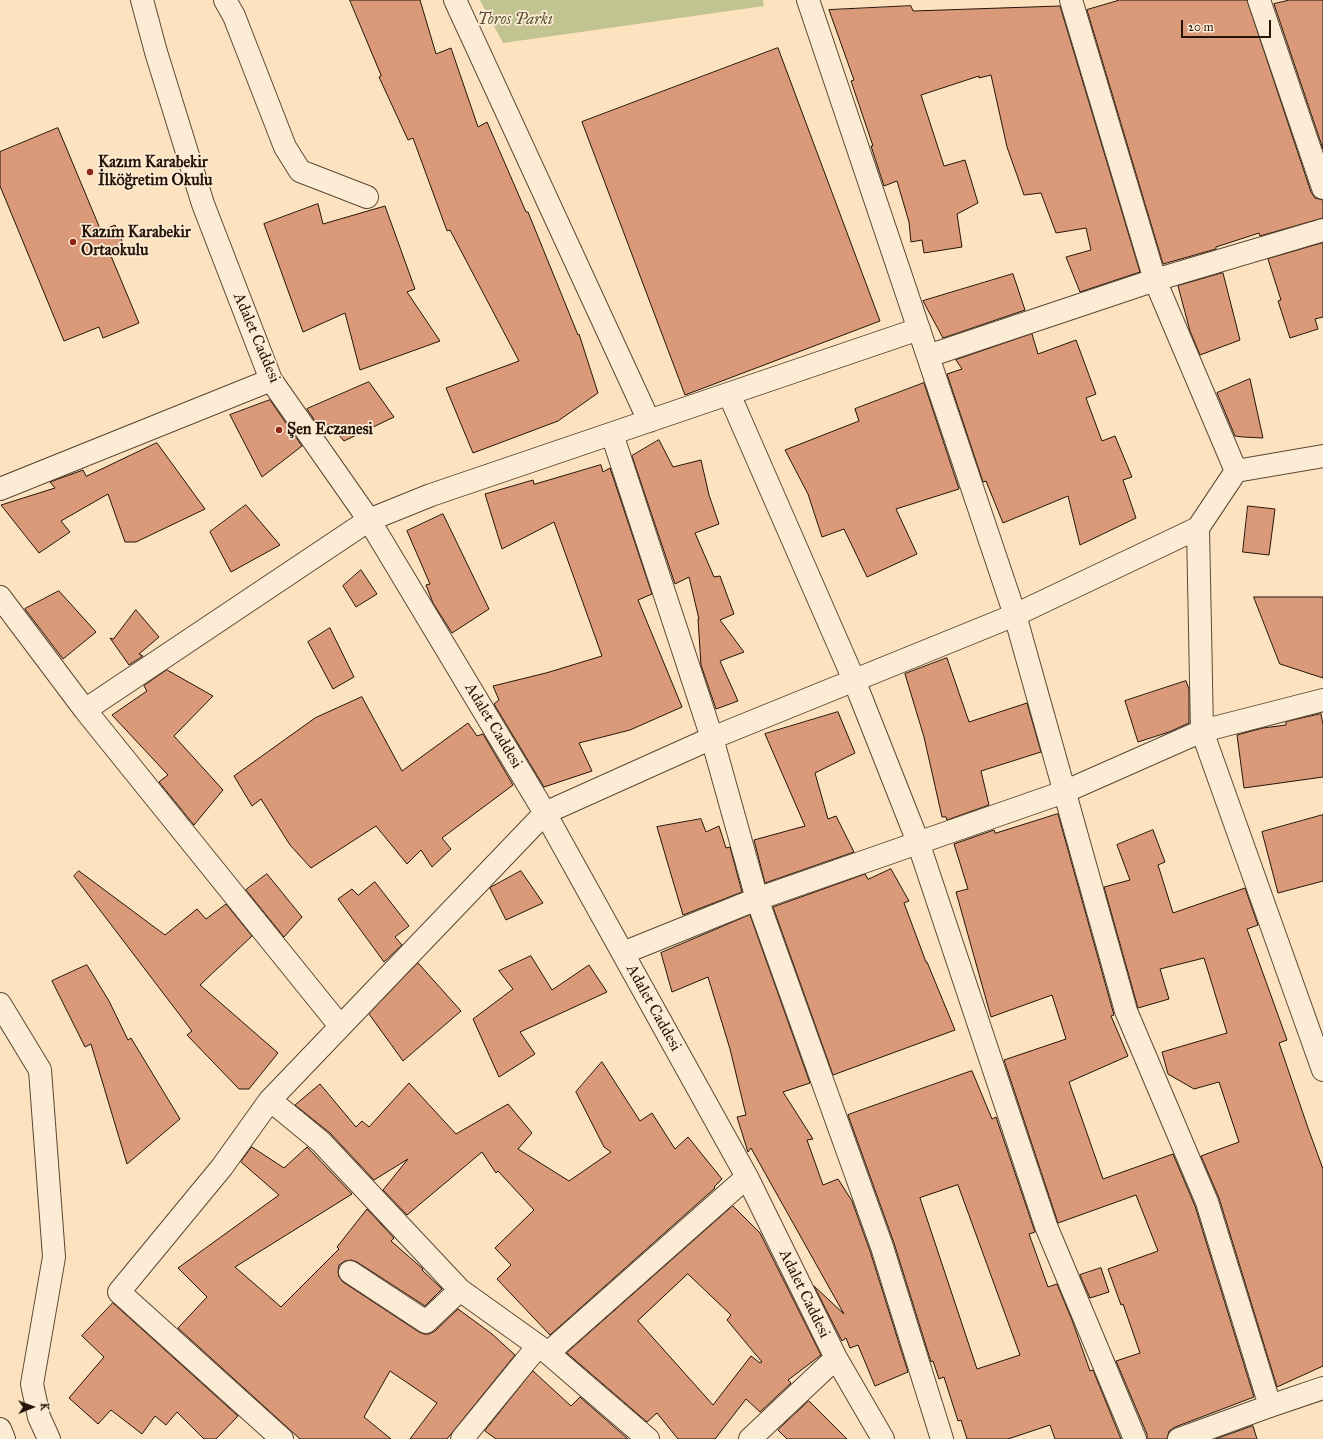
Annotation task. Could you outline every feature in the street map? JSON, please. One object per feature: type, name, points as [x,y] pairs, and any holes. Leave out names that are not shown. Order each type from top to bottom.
[{"type":"street","name":"Adalet Caddesi","points":[[142,0],[156,52],[203,204],[271,380],[369,520],[545,813],[747,1177],[836,1358],[883,1439]]},
{"type":"street","points":[[225,0],[234,16],[285,147],[300,171],[367,197]]},
{"type":"street","points":[[455,0],[649,421]]},
{"type":"street","points":[[808,0],[1015,615],[1126,1011],[1207,1202],[1270,1406]]},
{"type":"street","points":[[1071,0],[1155,280],[1236,470]]},
{"type":"street","points":[[1259,0],[1323,188]]},
{"type":"street","points":[[928,356],[1155,280],[1323,230]]},
{"type":"street","points":[[85,710],[369,520],[431,495],[919,329]]},
{"type":"street","points":[[0,489],[271,380]]},
{"type":"street","points":[[728,394],[854,680],[918,842],[1046,1226],[1135,1439]]},
{"type":"street","points":[[612,434],[712,738],[757,899],[882,1247],[942,1439]]},
{"type":"street","points":[[282,1439],[119,1292],[222,1167],[270,1100],[545,813],[712,738],[1015,615],[1198,528],[1236,470],[1323,456]]},
{"type":"street","points":[[1198,528],[1202,731],[1321,1058]]},
{"type":"street","points":[[0,597],[85,710],[340,1026]]},
{"type":"street","points":[[623,953],[757,899],[1064,792],[1202,731],[1323,700]]},
{"type":"street","points":[[0,1004],[40,1070],[54,1257],[32,1384],[39,1417],[49,1439]]},
{"type":"street","points":[[270,1100],[321,1142],[460,1290],[543,1349],[648,1439]]},
{"type":"street","points":[[462,1439],[543,1349],[747,1177]]},
{"type":"street","points":[[350,1272],[426,1322],[460,1290]]},
{"type":"street","points":[[750,1439],[836,1358]]},
{"type":"street","points":[[1179,1439],[1323,1388]]},
{"type":"street","points":[[0,1428],[4,1439]]},
{"type":"green space","name":"Toros Parkı","points":[[480,0],[763,0],[764,6],[503,43]]},
{"type":"building","points":[[350,0],[420,0],[436,54],[451,48],[478,127],[487,122],[526,212],[528,212],[578,335],[579,334],[598,393],[558,421],[473,453],[446,388],[519,361],[450,230],[447,231],[413,138],[408,140],[379,77],[381,76]]},
{"type":"building","points":[[1120,0],[1247,0],[1311,192],[1315,198],[1323,200],[1323,218],[1260,236],[1259,233],[1216,247],[1216,249],[1163,264],[1087,10]]},
{"type":"building","points":[[1290,0],[1323,0],[1323,149],[1274,4]]},
{"type":"building","points":[[911,6],[913,11],[1060,6],[1140,272],[1080,292],[1066,257],[1091,250],[1086,228],[1056,233],[1041,193],[1024,195],[1007,147],[991,75],[979,78],[979,76],[921,95],[944,166],[965,160],[978,203],[957,214],[962,247],[924,253],[922,240],[911,242],[909,222],[897,181],[884,186],[871,146],[873,146],[851,81],[854,80],[829,10]]},
{"type":"building","points":[[778,48],[880,321],[685,395],[582,122]]},
{"type":"building","name":"Kazım Karabekir Ortaokulu","points":[[58,128],[101,231],[115,225],[126,250],[111,256],[139,323],[103,338],[99,327],[64,341],[0,186],[0,152]]},
{"type":"building","points":[[318,204],[323,224],[385,206],[415,289],[407,292],[440,341],[360,370],[345,313],[303,332],[264,224]]},
{"type":"building","points":[[1323,243],[1323,317],[1315,319],[1318,329],[1290,338],[1278,301],[1281,300],[1268,259]]},
{"type":"building","points":[[1223,273],[1240,340],[1200,355],[1190,331],[1178,286]]},
{"type":"building","points":[[1013,274],[1025,310],[943,338],[923,301]]},
{"type":"building","points":[[1032,334],[1038,354],[1076,340],[1096,394],[1086,398],[1102,441],[1115,436],[1132,477],[1123,480],[1136,518],[1080,545],[1068,496],[1003,523],[986,481],[983,482],[947,374],[962,369],[956,360]]},
{"type":"building","points":[[1250,379],[1263,438],[1235,436],[1217,393]]},
{"type":"building","points":[[369,382],[394,417],[344,441],[329,424],[321,430],[307,409]]},
{"type":"building","points":[[924,383],[959,489],[896,509],[917,554],[867,577],[844,529],[822,537],[808,494],[785,450],[859,421],[855,409]]},
{"type":"building","points":[[270,400],[302,446],[262,477],[230,415]]},
{"type":"building","points":[[659,440],[673,467],[701,460],[709,495],[719,524],[695,533],[714,577],[720,576],[734,614],[720,620],[744,652],[720,661],[738,701],[716,709],[701,665],[699,619],[689,577],[675,584],[632,456]]},
{"type":"building","points":[[157,443],[205,509],[136,542],[125,542],[108,494],[61,521],[70,532],[39,553],[1,505],[55,488],[50,482],[83,470],[86,476]]},
{"type":"building","points":[[601,465],[603,472],[610,468],[652,594],[638,600],[682,707],[630,730],[579,743],[592,771],[544,787],[494,704],[499,700],[493,686],[546,673],[602,656],[554,522],[502,549],[485,494],[533,480],[534,484]]},
{"type":"building","points":[[246,505],[280,545],[231,572],[210,532]]},
{"type":"building","points":[[1248,506],[1275,509],[1269,555],[1243,552]]},
{"type":"building","points":[[443,514],[489,609],[452,633],[433,603],[426,585],[430,584],[407,531]]},
{"type":"building","points":[[361,570],[377,594],[356,607],[343,586]]},
{"type":"building","points":[[59,591],[96,632],[63,659],[25,609]]},
{"type":"building","points":[[1254,597],[1323,597],[1323,678],[1280,664]]},
{"type":"building","points":[[136,610],[159,637],[139,654],[143,656],[129,665],[110,638],[113,639]]},
{"type":"building","points":[[330,628],[354,677],[333,689],[308,642]]},
{"type":"building","points":[[947,658],[969,722],[1027,703],[1041,752],[981,771],[989,805],[947,820],[946,817],[942,817],[924,737],[905,674]]},
{"type":"building","points":[[167,670],[213,696],[174,736],[223,790],[194,825],[159,782],[168,775],[112,715],[147,691],[144,686]]},
{"type":"building","points":[[1186,681],[1189,689],[1189,723],[1169,732],[1138,742],[1125,701]]},
{"type":"building","points":[[362,697],[402,771],[468,723],[477,736],[483,734],[513,785],[442,838],[451,849],[432,867],[421,850],[407,864],[376,826],[311,868],[290,845],[261,799],[252,806],[234,776],[315,718]]},
{"type":"building","points":[[838,712],[855,753],[815,773],[828,819],[836,816],[854,852],[765,883],[754,840],[805,826],[765,734]]},
{"type":"building","points":[[1321,714],[1323,725],[1323,777],[1244,788],[1237,735],[1263,728],[1286,725],[1286,722]]},
{"type":"building","points":[[1058,814],[1114,1015],[1111,1016],[1128,1056],[1069,1082],[1103,1179],[1173,1154],[1195,1206],[1254,1397],[1175,1427],[1169,1431],[1167,1439],[1147,1439],[1147,1434],[1116,1361],[1140,1353],[1123,1304],[1121,1305],[1108,1269],[1158,1251],[1136,1195],[1058,1223],[1004,1060],[1066,1039],[1052,995],[991,1017],[956,892],[968,889],[954,844],[994,830],[995,833]]},
{"type":"building","points":[[1323,815],[1323,881],[1278,893],[1262,832]]},
{"type":"building","points":[[701,819],[706,832],[719,826],[726,848],[730,847],[742,892],[683,915],[657,827]]},
{"type":"building","points":[[1153,830],[1165,862],[1158,865],[1173,913],[1245,888],[1258,925],[1247,929],[1287,1040],[1279,1043],[1323,1169],[1323,1366],[1277,1387],[1219,1198],[1201,1156],[1239,1142],[1219,1082],[1194,1089],[1168,1074],[1162,1052],[1227,1033],[1204,958],[1160,969],[1169,999],[1138,1008],[1104,887],[1130,880],[1117,845]]},
{"type":"building","points":[[891,869],[909,901],[904,903],[926,962],[955,1030],[833,1075],[773,907],[865,874],[868,879]]},
{"type":"building","points":[[79,871],[165,935],[197,909],[206,919],[226,904],[252,936],[200,985],[278,1053],[249,1089],[239,1089],[187,1035],[192,1031],[74,876]]},
{"type":"building","points":[[521,871],[543,903],[506,920],[490,888]]},
{"type":"building","points":[[267,874],[302,917],[284,937],[246,890]]},
{"type":"building","points":[[375,882],[409,926],[395,937],[402,945],[384,962],[338,899],[352,889],[358,895]]},
{"type":"building","points":[[750,915],[810,1083],[783,1092],[813,1139],[807,1140],[823,1185],[838,1179],[852,1201],[870,1251],[908,1372],[875,1386],[858,1345],[850,1348],[846,1338],[842,1341],[814,1286],[844,1314],[751,1148],[748,1152],[737,1117],[746,1115],[730,1049],[708,977],[672,992],[661,953]]},
{"type":"building","points":[[531,956],[552,990],[589,965],[607,992],[520,1032],[535,1054],[499,1077],[473,1019],[513,989],[499,971]]},
{"type":"building","points":[[418,963],[461,1011],[403,1061],[369,1014]]},
{"type":"building","points":[[87,965],[109,1001],[128,1040],[131,1038],[180,1119],[127,1164],[91,1044],[85,1047],[52,981]]},
{"type":"building","points":[[602,1062],[640,1121],[652,1113],[675,1149],[688,1137],[722,1179],[714,1187],[715,1188],[550,1335],[497,1279],[511,1265],[495,1248],[534,1210],[498,1171],[496,1173],[482,1152],[407,1215],[383,1190],[408,1159],[374,1180],[330,1133],[295,1105],[320,1084],[356,1127],[362,1121],[369,1127],[409,1083],[456,1134],[508,1104],[532,1133],[518,1149],[569,1181],[611,1152],[604,1147],[576,1092]]},
{"type":"building","points":[[972,1071],[992,1119],[996,1117],[1035,1232],[1029,1234],[1048,1287],[1057,1284],[1072,1320],[1090,1371],[1093,1370],[1121,1439],[1055,1439],[1050,1425],[1008,1439],[967,1439],[961,1420],[958,1421],[944,1377],[939,1379],[933,1361],[931,1362],[894,1243],[848,1115]],"holes":[[[958,1185],[1020,1355],[977,1369],[920,1198]]]},
{"type":"building","points":[[252,1147],[284,1168],[307,1147],[352,1194],[235,1267],[281,1307],[339,1249],[337,1247],[367,1209],[394,1238],[391,1241],[423,1269],[422,1270],[442,1289],[425,1306],[357,1262],[351,1260],[345,1261],[339,1265],[339,1277],[343,1282],[424,1334],[429,1334],[435,1331],[458,1309],[492,1334],[515,1355],[447,1439],[410,1439],[437,1403],[390,1371],[364,1417],[391,1439],[300,1439],[178,1328],[207,1297],[178,1268],[279,1195],[241,1162]]},
{"type":"building","points":[[733,1206],[760,1233],[821,1355],[788,1380],[791,1383],[760,1412],[746,1399],[715,1439],[678,1439],[657,1413],[647,1422],[567,1353]],"holes":[[[688,1274],[731,1315],[727,1320],[762,1362],[760,1363],[751,1356],[713,1405],[638,1321]]]},
{"type":"building","points":[[1101,1268],[1109,1292],[1090,1298],[1080,1275]]},
{"type":"building","points":[[113,1303],[238,1416],[216,1439],[204,1439],[177,1412],[166,1425],[155,1416],[142,1434],[111,1410],[98,1424],[69,1398],[104,1357],[82,1336]]},
{"type":"building","points":[[533,1371],[571,1406],[580,1397],[628,1439],[496,1439],[485,1431]]},
{"type":"building","points":[[809,1401],[847,1439],[787,1439],[778,1430]]},
{"type":"building","points":[[1253,1426],[1257,1439],[1216,1439]]},
{"type":"place","name":"Kazım Karabekir İlköğretim Okulu","points":[[90,172]]},
{"type":"place","name":"Kazım Karabekir Ortaokulu","points":[[73,242]]},
{"type":"place","name":"Şen Eczanesi","points":[[279,430]]}]
